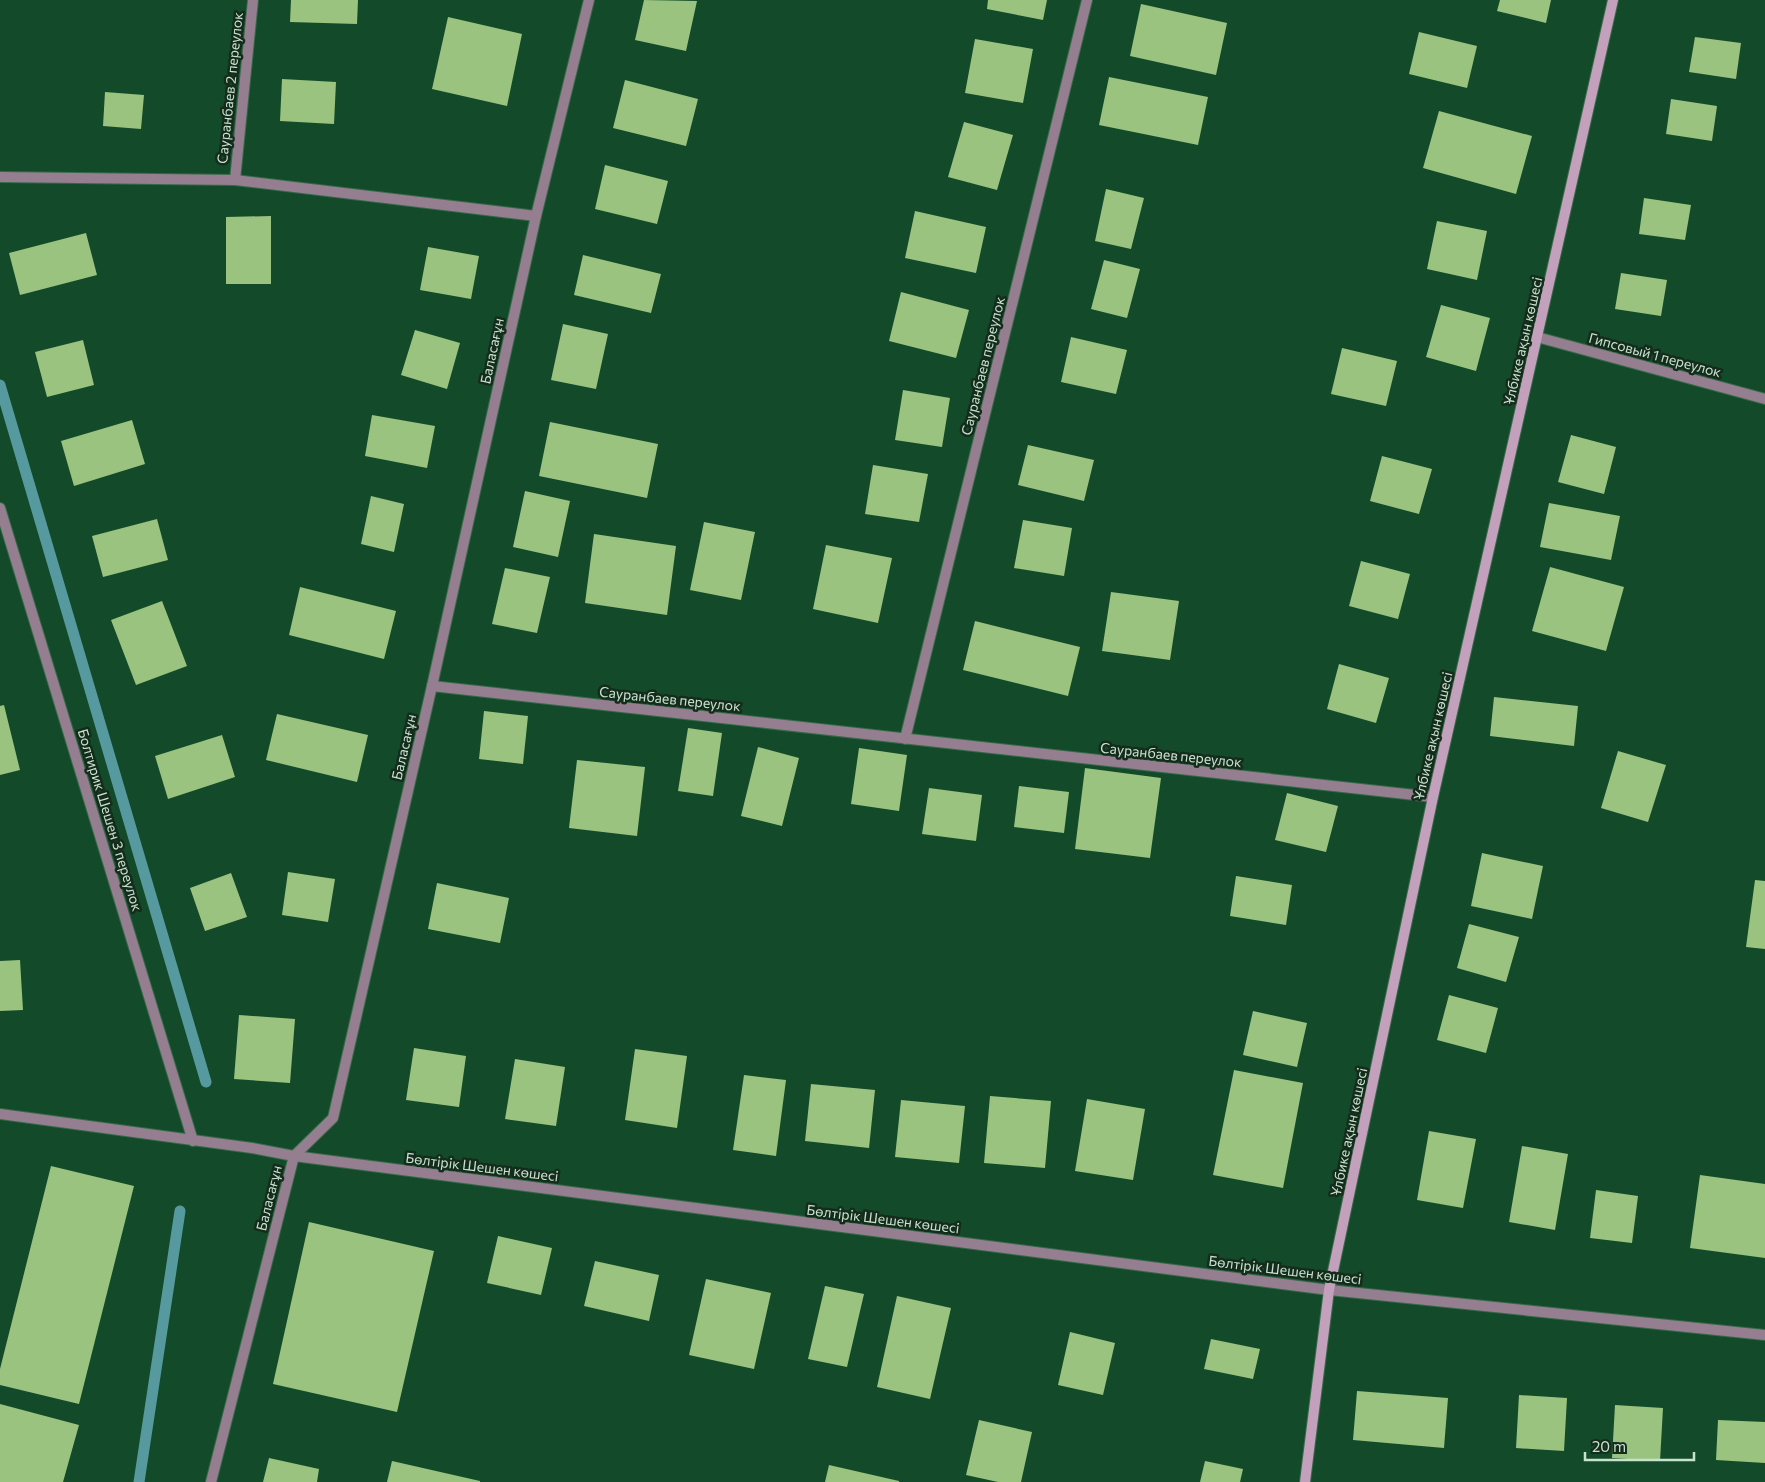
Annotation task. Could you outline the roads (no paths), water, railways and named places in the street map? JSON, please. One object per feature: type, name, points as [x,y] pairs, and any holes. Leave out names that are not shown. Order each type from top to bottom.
[{"type":"main road","name":"Ұлбике ақын көшесі","points":[[1305,1482],[1329,1290],[1434,798],[1614,0]]},
{"type":"street","name":"Сауранбаев 2 переулок","points":[[235,180],[253,0]]},
{"type":"street","name":"Баласағұн","points":[[211,1482],[294,1156],[333,1118],[432,686],[536,216],[589,0]]},
{"type":"street","name":"Сауранбаев переулок","points":[[905,739],[1087,0]]},
{"type":"street","points":[[0,177],[235,180],[536,216]]},
{"type":"street","name":"Гипсовый 1 переулок","points":[[1537,338],[1765,399]]},
{"type":"street","name":"Болтирик Шешен 3 переулок","points":[[0,508],[193,1140]]},
{"type":"street","name":"Сауранбаев переулок","points":[[432,686],[1434,798]]},
{"type":"street","name":"Бөлтірік Шешен көшесі","points":[[0,1114],[252,1148],[294,1156],[1329,1290],[1765,1335]]},
{"type":"waterway","points":[[0,385],[206,1082]]},
{"type":"waterway","points":[[139,1482],[180,1211]]}]
